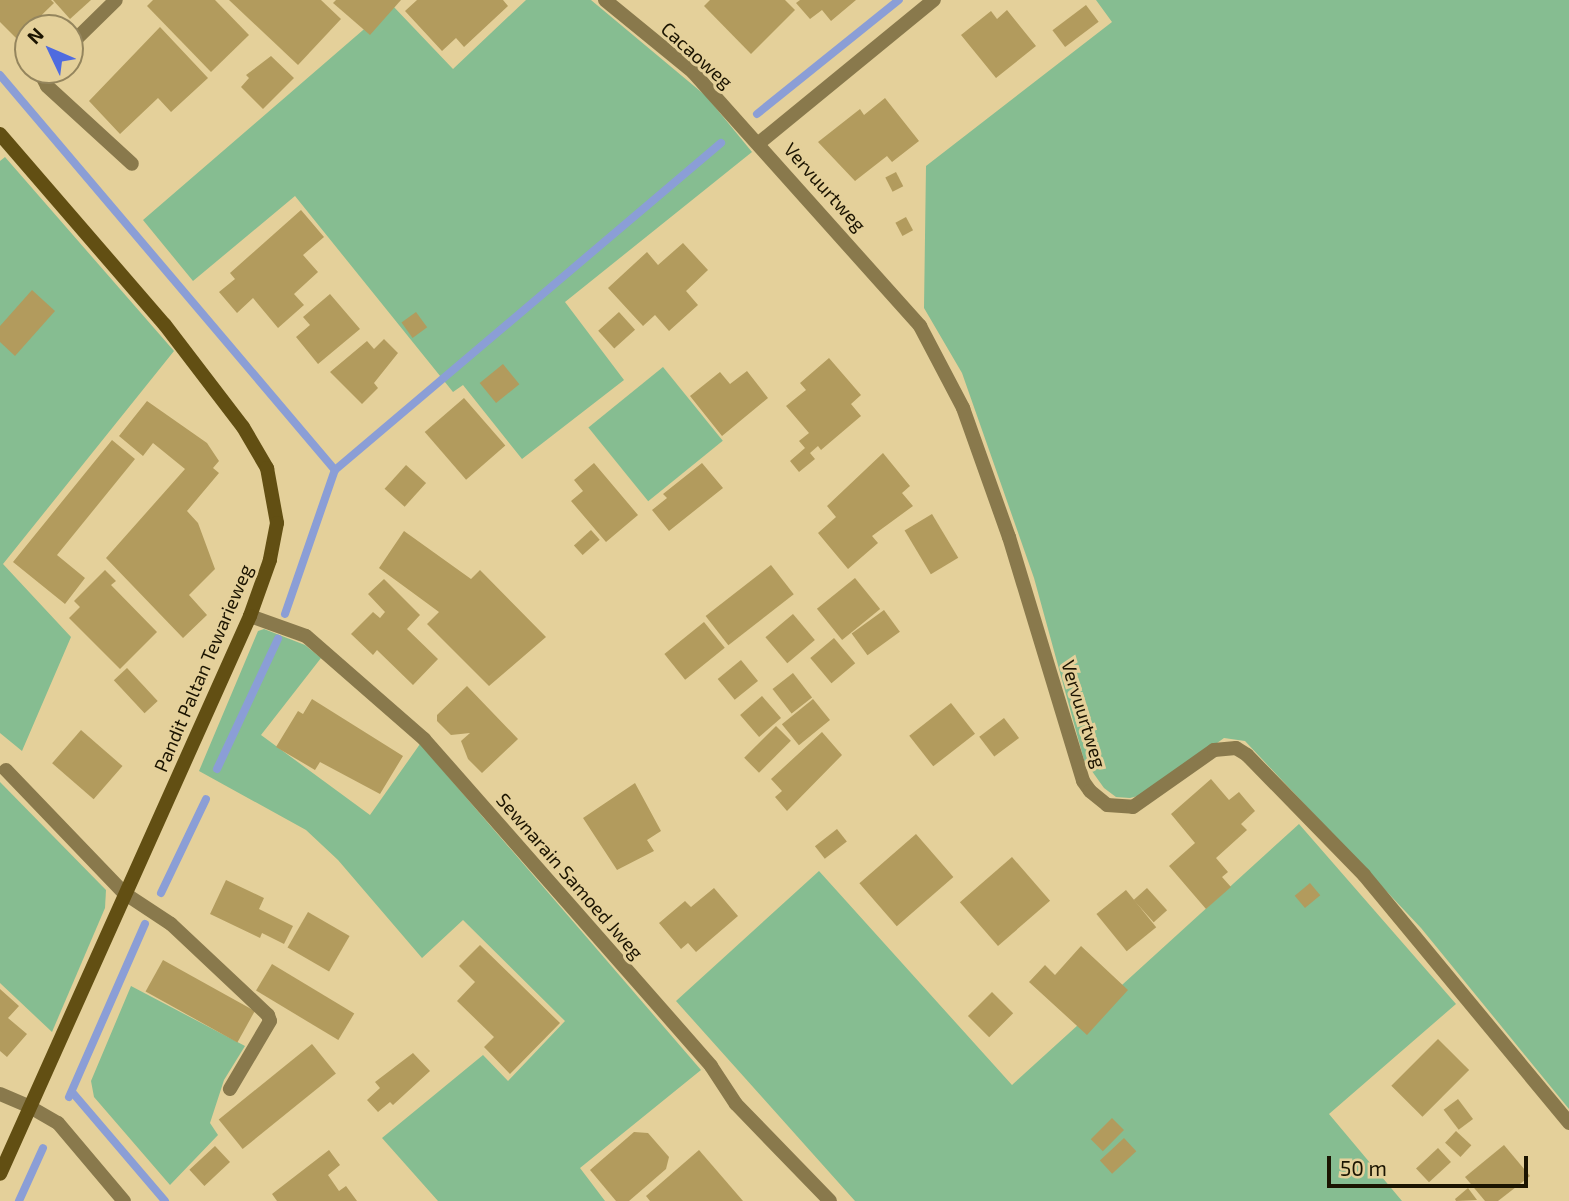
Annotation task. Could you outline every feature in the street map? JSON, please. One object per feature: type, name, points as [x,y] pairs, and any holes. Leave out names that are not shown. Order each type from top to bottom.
[{"type":"street","points":[[84,31],[116,0]]},
{"type":"street","name":"Cacaoweg","points":[[605,0],[693,72],[759,143]]},
{"type":"street","points":[[759,143],[934,0]]},
{"type":"street","points":[[46,84],[132,164]]},
{"type":"street","name":"Pandit Paltan Tewarieweg","points":[[0,134],[165,325],[243,427],[267,468],[277,523],[270,560],[250,616],[0,1174]]},
{"type":"street","name":"Vervuurtweg","points":[[759,143],[920,326],[946,370],[1009,537],[1083,781],[1090,791],[1107,805],[1133,807],[1148,801],[1214,750],[1236,748],[1247,755],[1364,875],[1569,1123]]},
{"type":"street","name":"Sewnarain Samoed Jweg","points":[[250,616],[306,636],[424,739],[710,1066],[736,1104],[830,1201]]},
{"type":"street","points":[[6,770],[124,893],[171,924],[268,1015],[270,1021],[230,1089]]},
{"type":"street","points":[[0,1094],[58,1123],[124,1201]]},
{"type":"green space","points":[[526,0],[591,0],[706,96],[752,152],[565,302],[624,380],[522,459],[463,385],[453,392],[295,196],[193,281],[143,220],[392,5],[453,69]]},
{"type":"green space","points":[[1096,0],[1569,0],[1569,1109],[1421,928],[1245,741],[1224,738],[1146,794],[1130,798],[1116,797],[1104,788],[1084,760],[1034,578],[962,373],[924,308],[926,166],[1112,22]]},
{"type":"green space","points":[[5,157],[174,351],[3,564],[71,637],[22,751],[0,733],[0,161]]},
{"type":"green space","points":[[663,367],[723,441],[648,501],[588,427]]},
{"type":"green space","points":[[264,629],[305,645],[321,658],[261,735],[370,815],[420,744],[701,1070],[580,1168],[605,1201],[438,1201],[382,1138],[483,1055],[508,1081],[565,1021],[463,920],[422,958],[338,860],[306,830],[199,771],[258,631]]},
{"type":"green space","points":[[0,782],[106,890],[105,908],[52,1032],[0,983]]},
{"type":"green space","points":[[1299,824],[1456,1004],[1329,1114],[1402,1201],[855,1201],[676,1001],[819,871],[1012,1085]]},
{"type":"green space","points":[[131,986],[245,1046],[224,1080],[210,1123],[218,1135],[170,1185],[94,1097],[91,1081]]},
{"type":"building","points":[[0,0],[51,0],[54,3],[43,14],[14,14],[14,36],[0,22]]},
{"type":"building","points":[[53,0],[91,0],[76,14],[66,14]]},
{"type":"building","points":[[153,0],[215,0],[249,35],[211,72],[147,6]]},
{"type":"building","points":[[229,0],[321,0],[341,19],[298,65]]},
{"type":"building","points":[[336,0],[401,0],[370,35],[333,3]]},
{"type":"building","points":[[417,0],[503,0],[508,6],[464,47],[456,38],[442,51],[405,11]]},
{"type":"building","points":[[710,0],[785,0],[795,10],[751,54],[704,6]]},
{"type":"building","points":[[800,0],[856,0],[831,21],[822,10],[810,19],[796,3]]},
{"type":"building","points":[[1086,5],[1099,22],[1065,47],[1052,30]]},
{"type":"building","points":[[1007,10],[1036,46],[996,78],[961,35],[991,11],[997,19]]},
{"type":"building","points":[[160,27],[208,78],[171,112],[158,98],[120,134],[89,101]]},
{"type":"building","points":[[271,56],[294,78],[263,109],[241,87],[249,78],[246,75]]},
{"type":"building","points":[[885,98],[919,141],[892,162],[887,156],[855,181],[818,142],[860,109],[864,115]]},
{"type":"building","points":[[896,172],[903,186],[893,192],[885,177]]},
{"type":"building","points":[[301,210],[324,237],[303,255],[318,272],[294,294],[304,305],[278,328],[253,298],[237,313],[219,292],[235,279],[230,273]]},
{"type":"building","points":[[906,217],[913,230],[902,236],[895,223]]},
{"type":"building","points":[[683,243],[708,270],[686,291],[698,305],[669,331],[655,315],[643,326],[608,288],[647,252],[658,265]]},
{"type":"building","points":[[32,290],[55,311],[15,356],[0,342],[0,326]]},
{"type":"building","points":[[330,294],[360,329],[318,364],[296,337],[310,325],[303,317]]},
{"type":"building","points":[[416,312],[427,327],[413,338],[401,323]]},
{"type":"building","points":[[619,312],[635,330],[614,349],[598,331]]},
{"type":"building","points":[[384,339],[398,353],[374,383],[378,388],[362,404],[330,372],[367,341],[374,349]]},
{"type":"building","points":[[829,358],[861,395],[851,404],[861,416],[821,450],[818,446],[810,453],[815,459],[799,472],[790,461],[805,448],[799,441],[809,433],[786,406],[806,390],[800,383]]},
{"type":"building","points":[[503,364],[519,384],[496,403],[480,383]]},
{"type":"building","points":[[747,371],[768,398],[722,436],[690,396],[720,372],[730,384]]},
{"type":"building","points":[[464,398],[505,446],[466,480],[425,432]]},
{"type":"building","points":[[147,401],[207,443],[219,461],[213,468],[219,473],[187,511],[198,523],[215,569],[189,595],[207,615],[183,638],[106,558],[185,469],[153,443],[143,456],[119,436]]},
{"type":"building","points":[[112,440],[135,459],[57,555],[85,578],[65,604],[13,562]]},
{"type":"building","points":[[883,453],[910,486],[902,493],[913,506],[872,536],[878,543],[848,569],[818,533],[836,517],[827,506]]},
{"type":"building","points":[[594,463],[638,515],[606,542],[571,501],[583,491],[574,480]]},
{"type":"building","points":[[702,463],[723,488],[669,531],[652,510],[667,498],[663,494]]},
{"type":"building","points":[[406,465],[426,483],[405,507],[385,489]]},
{"type":"building","points":[[932,514],[958,558],[931,574],[905,530]]},
{"type":"building","points":[[591,530],[600,540],[583,555],[574,545]]},
{"type":"building","points":[[404,531],[471,579],[480,570],[546,637],[489,686],[427,624],[439,612],[379,568]]},
{"type":"building","points":[[771,565],[794,594],[728,645],[706,616]]},
{"type":"building","points":[[105,570],[116,581],[111,585],[157,632],[120,669],[69,618],[80,607],[74,601]]},
{"type":"building","points":[[855,578],[880,609],[842,640],[817,609]]},
{"type":"building","points":[[384,579],[420,615],[407,629],[438,659],[413,685],[377,650],[373,655],[351,634],[373,612],[380,618],[385,612],[368,594]]},
{"type":"building","points":[[884,610],[900,632],[868,655],[852,634]]},
{"type":"building","points":[[793,614],[815,640],[787,663],[765,637]]},
{"type":"building","points":[[704,622],[725,648],[685,680],[664,654]]},
{"type":"building","points":[[834,638],[855,663],[831,683],[810,658]]},
{"type":"building","points":[[741,660],[758,681],[735,700],[718,679]]},
{"type":"building","points":[[127,668],[158,701],[145,713],[114,680]]},
{"type":"building","points":[[793,673],[812,697],[792,713],[773,689]]},
{"type":"building","points":[[467,686],[518,739],[482,773],[468,759],[461,741],[470,733],[451,735],[437,721],[437,715]]},
{"type":"building","points":[[762,696],[781,718],[759,737],[740,715]]},
{"type":"building","points":[[312,699],[403,756],[380,794],[320,762],[315,770],[276,747],[298,711],[303,714]]},
{"type":"building","points":[[813,699],[830,720],[799,745],[782,724]]},
{"type":"building","points":[[951,703],[975,734],[933,766],[909,736]]},
{"type":"building","points":[[1004,718],[1019,738],[994,757],[979,737]]},
{"type":"building","points":[[776,726],[791,741],[759,773],[744,758]]},
{"type":"building","points":[[81,730],[123,766],[94,799],[52,763]]},
{"type":"building","points":[[822,732],[842,755],[787,811],[775,797],[782,791],[771,779]]},
{"type":"building","points":[[1211,779],[1229,800],[1239,792],[1255,811],[1241,824],[1247,830],[1216,858],[1228,872],[1222,877],[1231,887],[1206,909],[1169,866],[1195,843],[1171,814]]},
{"type":"building","points":[[635,783],[661,831],[647,840],[654,851],[617,870],[583,818]]},
{"type":"building","points":[[837,829],[847,842],[825,859],[815,846]]},
{"type":"building","points":[[916,834],[953,877],[897,926],[859,883]]},
{"type":"building","points":[[1012,857],[1050,901],[998,946],[960,902]]},
{"type":"building","points":[[226,880],[264,898],[259,909],[293,926],[284,944],[262,933],[260,938],[210,914]]},
{"type":"building","points":[[1310,883],[1320,895],[1305,908],[1295,896]]},
{"type":"building","points":[[714,888],[738,916],[696,952],[688,943],[681,949],[659,923],[685,901],[691,907]]},
{"type":"building","points":[[1147,888],[1167,910],[1154,922],[1134,900]]},
{"type":"building","points":[[1126,890],[1156,927],[1127,951],[1096,914]]},
{"type":"building","points":[[308,912],[350,936],[329,972],[288,948]]},
{"type":"building","points":[[480,945],[560,1023],[510,1074],[484,1047],[494,1037],[457,1001],[475,982],[459,966]]},
{"type":"building","points":[[1081,946],[1128,990],[1087,1035],[1029,982],[1045,965],[1055,975]]},
{"type":"building","points":[[163,960],[255,1011],[237,1042],[146,991]]},
{"type":"building","points":[[272,964],[354,1013],[338,1040],[256,991]]},
{"type":"building","points":[[0,989],[19,1006],[8,1018],[27,1034],[7,1057],[0,1051]]},
{"type":"building","points":[[992,992],[1013,1013],[989,1037],[968,1016]]},
{"type":"building","points":[[1438,1039],[1469,1070],[1422,1117],[1391,1086]]},
{"type":"building","points":[[312,1044],[336,1074],[243,1149],[219,1120]]},
{"type":"building","points":[[413,1053],[430,1071],[393,1105],[390,1102],[378,1112],[367,1100],[380,1088],[375,1082]]},
{"type":"building","points":[[1458,1099],[1473,1119],[1459,1130],[1444,1110]]},
{"type":"building","points":[[1112,1118],[1124,1130],[1103,1151],[1091,1139]]},
{"type":"building","points":[[1456,1131],[1471,1145],[1460,1157],[1445,1143]]},
{"type":"building","points":[[634,1132],[648,1133],[669,1157],[666,1169],[629,1201],[616,1201],[590,1170]]},
{"type":"building","points":[[1124,1138],[1136,1151],[1112,1174],[1100,1161]]},
{"type":"building","points":[[1504,1145],[1530,1176],[1498,1201],[1485,1201],[1465,1177]]},
{"type":"building","points":[[215,1146],[230,1162],[204,1186],[189,1170]]},
{"type":"building","points":[[1438,1148],[1451,1162],[1429,1182],[1416,1168]]},
{"type":"building","points":[[329,1150],[340,1165],[328,1175],[339,1191],[346,1186],[357,1201],[277,1201],[272,1194]]},
{"type":"building","points":[[699,1150],[743,1201],[650,1201],[646,1196]]},
{"type":"building","points":[[1468,1188],[1477,1200],[1456,1201],[1455,1199]]},
{"type":"waterway","points":[[757,114],[899,0]]},
{"type":"waterway","points":[[0,75],[335,470],[721,143]]},
{"type":"waterway","points":[[285,614],[335,470]]},
{"type":"waterway","points":[[217,769],[278,639]]},
{"type":"waterway","points":[[161,893],[206,799]]},
{"type":"waterway","points":[[69,1097],[145,924]]},
{"type":"waterway","points":[[72,1092],[165,1201]]},
{"type":"waterway","points":[[19,1201],[43,1148]]}]
